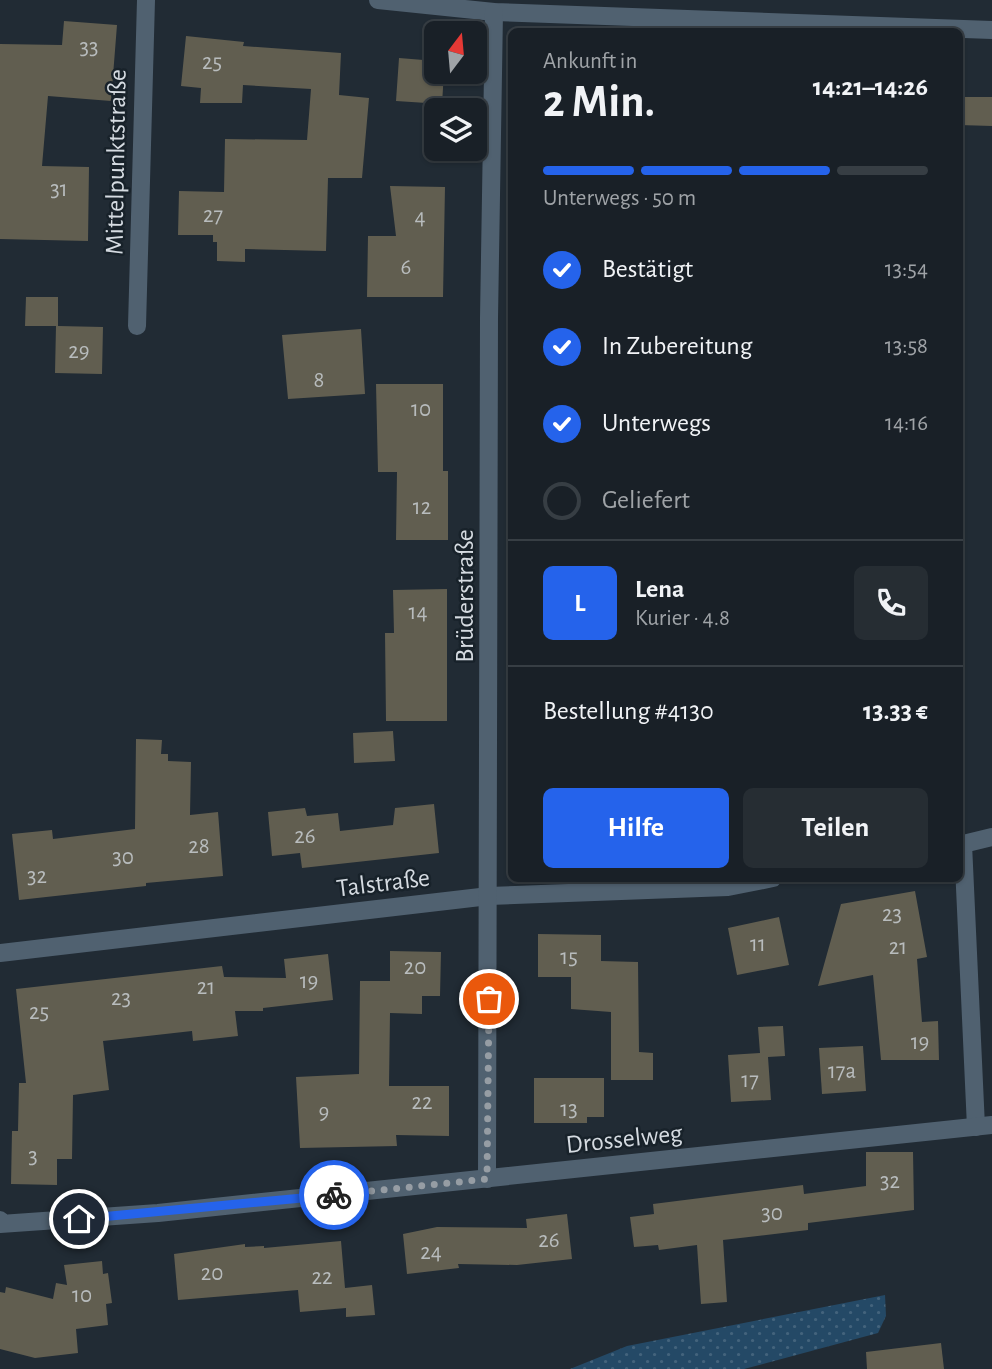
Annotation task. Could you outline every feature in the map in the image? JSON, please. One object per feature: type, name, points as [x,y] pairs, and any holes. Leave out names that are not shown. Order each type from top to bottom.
[{"type":"street","name":"Mittelpunktstraße","points":[[137,326],[146,0]]},
{"type":"street","points":[[378,0],[461,4],[494,12],[937,28]]},
{"type":"street","name":"Brüderstraße","points":[[487,1179],[489,318],[494,12]]},
{"type":"street","points":[[963,29],[992,30]]},
{"type":"street","points":[[963,844],[992,837]]},
{"type":"street","name":"Drosselweg","points":[[0,1220],[0,1224],[158,1213],[984,1126],[963,869]]},
{"type":"street","name":"Talstraße","points":[[0,953],[489,896],[729,887],[753,882]]},
{"type":"shaded area","points":[[885,1295],[886,1316],[878,1333],[744,1369],[570,1369],[627,1346]]},
{"type":"building","points":[[64,21],[117,25],[111,101],[48,96],[42,166],[89,167],[88,241],[0,239],[0,44],[62,45]]},
{"type":"building","points":[[186,36],[244,42],[243,46],[341,53],[339,95],[369,98],[362,178],[328,178],[326,251],[245,249],[245,262],[217,261],[217,242],[213,242],[213,235],[178,235],[179,191],[224,192],[225,139],[307,140],[311,89],[243,85],[242,103],[200,103],[201,88],[181,86]]},
{"type":"building","points":[[399,58],[424,60],[424,84],[443,84],[442,98],[424,98],[424,103],[396,101]]},
{"type":"building","points":[[963,97],[992,97],[992,126],[963,125]]},
{"type":"building","points":[[390,186],[445,187],[443,297],[367,297],[368,236],[396,236]]},
{"type":"building","points":[[26,297],[58,297],[58,326],[103,327],[102,374],[55,373],[56,326],[25,326]]},
{"type":"building","points":[[361,329],[365,394],[288,399],[282,335]]},
{"type":"building","points":[[376,384],[443,384],[443,471],[448,471],[448,540],[396,540],[397,472],[378,472]]},
{"type":"building","points":[[447,589],[447,721],[386,721],[385,633],[394,633],[393,590]]},
{"type":"building","points":[[393,731],[395,761],[354,763],[353,733]]},
{"type":"building","points":[[136,739],[162,740],[161,754],[168,754],[168,761],[191,762],[190,815],[218,812],[223,876],[19,900],[12,834],[52,830],[53,839],[135,829]]},
{"type":"building","points":[[434,804],[439,853],[302,868],[300,853],[272,856],[268,812],[305,808],[307,816],[338,813],[340,831],[393,825],[395,808]]},
{"type":"building","points":[[915,891],[927,957],[917,959],[922,1022],[938,1021],[939,1060],[881,1060],[873,975],[818,986],[841,904]]},
{"type":"building","points":[[779,917],[789,965],[737,975],[728,928]]},
{"type":"building","points":[[538,934],[601,935],[601,961],[638,962],[639,1052],[653,1053],[653,1080],[611,1080],[611,1012],[571,1009],[571,977],[538,977]]},
{"type":"building","points":[[390,951],[441,952],[440,996],[422,996],[422,1014],[390,1013],[389,1086],[449,1086],[449,1136],[396,1135],[397,1146],[300,1148],[296,1077],[359,1074],[360,981],[390,981]]},
{"type":"building","points":[[328,954],[333,1000],[263,1008],[263,1011],[235,1011],[238,1036],[193,1041],[192,1031],[103,1041],[109,1090],[73,1095],[72,1159],[57,1159],[57,1185],[11,1184],[12,1131],[18,1131],[19,1083],[26,1083],[16,989],[222,966],[224,977],[286,978],[284,959]]},
{"type":"building","points":[[783,1026],[785,1056],[768,1057],[771,1100],[731,1102],[728,1055],[760,1053],[758,1027]]},
{"type":"building","points":[[863,1046],[866,1091],[822,1094],[819,1048]]},
{"type":"building","points":[[534,1078],[604,1078],[604,1117],[587,1117],[587,1123],[534,1123]]},
{"type":"building","points":[[866,1152],[913,1152],[914,1210],[808,1223],[808,1230],[723,1240],[727,1302],[701,1304],[697,1245],[659,1250],[658,1245],[634,1247],[630,1217],[654,1214],[653,1204],[803,1185],[804,1194],[866,1186]]},
{"type":"building","points":[[567,1214],[572,1259],[517,1265],[458,1264],[459,1268],[407,1274],[403,1234],[437,1227],[527,1228],[526,1219]]},
{"type":"building","points":[[341,1241],[345,1288],[372,1285],[375,1315],[346,1317],[346,1308],[300,1312],[298,1290],[178,1300],[174,1254],[245,1244],[245,1247],[264,1248]]},
{"type":"building","points":[[102,1261],[103,1274],[108,1273],[112,1303],[106,1304],[108,1325],[76,1329],[78,1353],[35,1358],[0,1349],[0,1292],[5,1293],[6,1287],[53,1299],[56,1283],[67,1285],[64,1265]]},
{"type":"building","points":[[941,1343],[944,1369],[867,1369],[866,1352]]},
{"type":"way so far","points":[[334,1195],[487,1179],[489,999]]},
{"type":"route","points":[[79,1219],[334,1195]]}]
